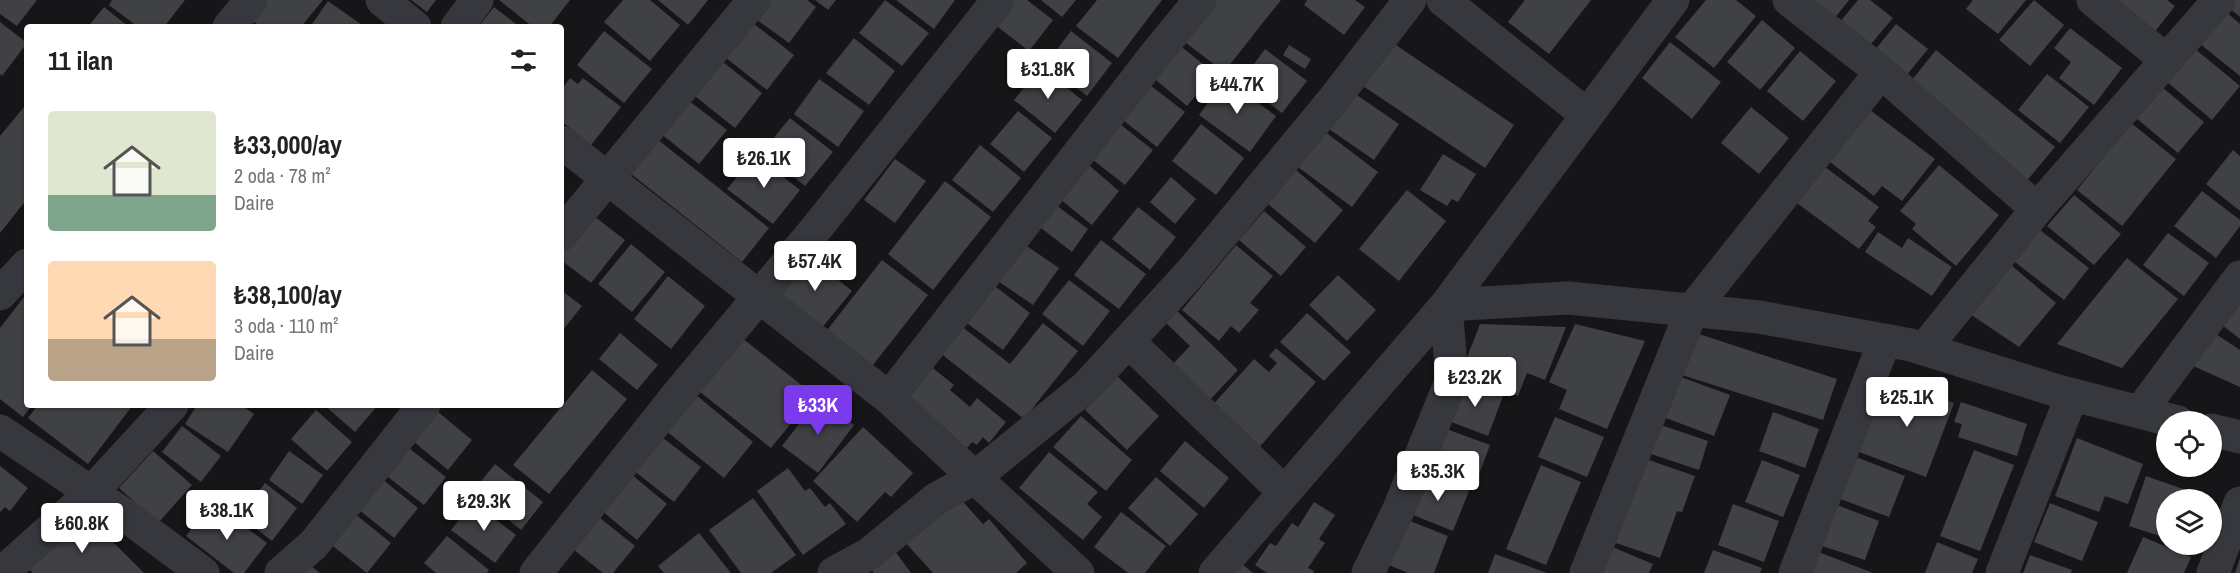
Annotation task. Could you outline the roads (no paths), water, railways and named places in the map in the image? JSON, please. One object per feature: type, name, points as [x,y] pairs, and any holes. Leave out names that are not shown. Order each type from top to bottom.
[{"type":"street","points":[[231,24],[251,0]]},
{"type":"street","points":[[382,0],[411,24]]},
{"type":"street","points":[[460,24],[477,0]]},
{"type":"street","points":[[564,231],[754,0]]},
{"type":"street","points":[[536,573],[678,394],[759,298],[998,0]]},
{"type":"street","points":[[889,398],[1200,0]]},
{"type":"street","points":[[834,573],[869,554],[936,499],[974,478],[1087,386],[1192,271],[1319,117],[1410,0]]},
{"type":"street","points":[[1443,0],[1587,115]]},
{"type":"street","points":[[1215,573],[1446,305],[1673,0]]},
{"type":"street","points":[[1789,0],[1881,72],[2037,209]]},
{"type":"street","points":[[2093,0],[2166,60]]},
{"type":"street","points":[[1924,349],[2037,209],[2219,0]]},
{"type":"street","points":[[1586,573],[1692,310],[1881,72]]},
{"type":"street","points":[[564,143],[889,398],[1078,573]]},
{"type":"street","points":[[0,294],[24,268]]},
{"type":"street","points":[[2140,412],[2240,278]]},
{"type":"street","points":[[1446,305],[1568,298],[1759,316],[1924,349],[2072,395],[2156,416]]},
{"type":"street","points":[[1368,573],[1399,509],[1452,379],[1446,305]]},
{"type":"street","points":[[1795,573],[1885,340]]},
{"type":"street","points":[[1128,341],[1284,492]]},
{"type":"street","points":[[2002,573],[2072,395]]},
{"type":"street","points":[[2,573],[91,493],[169,408]]},
{"type":"street","points":[[281,573],[314,544],[422,408]]},
{"type":"street","points":[[0,431],[203,573]]},
{"type":"street","points":[[2222,433],[2240,437]]},
{"type":"street","points":[[2213,573],[2240,503]]}]
